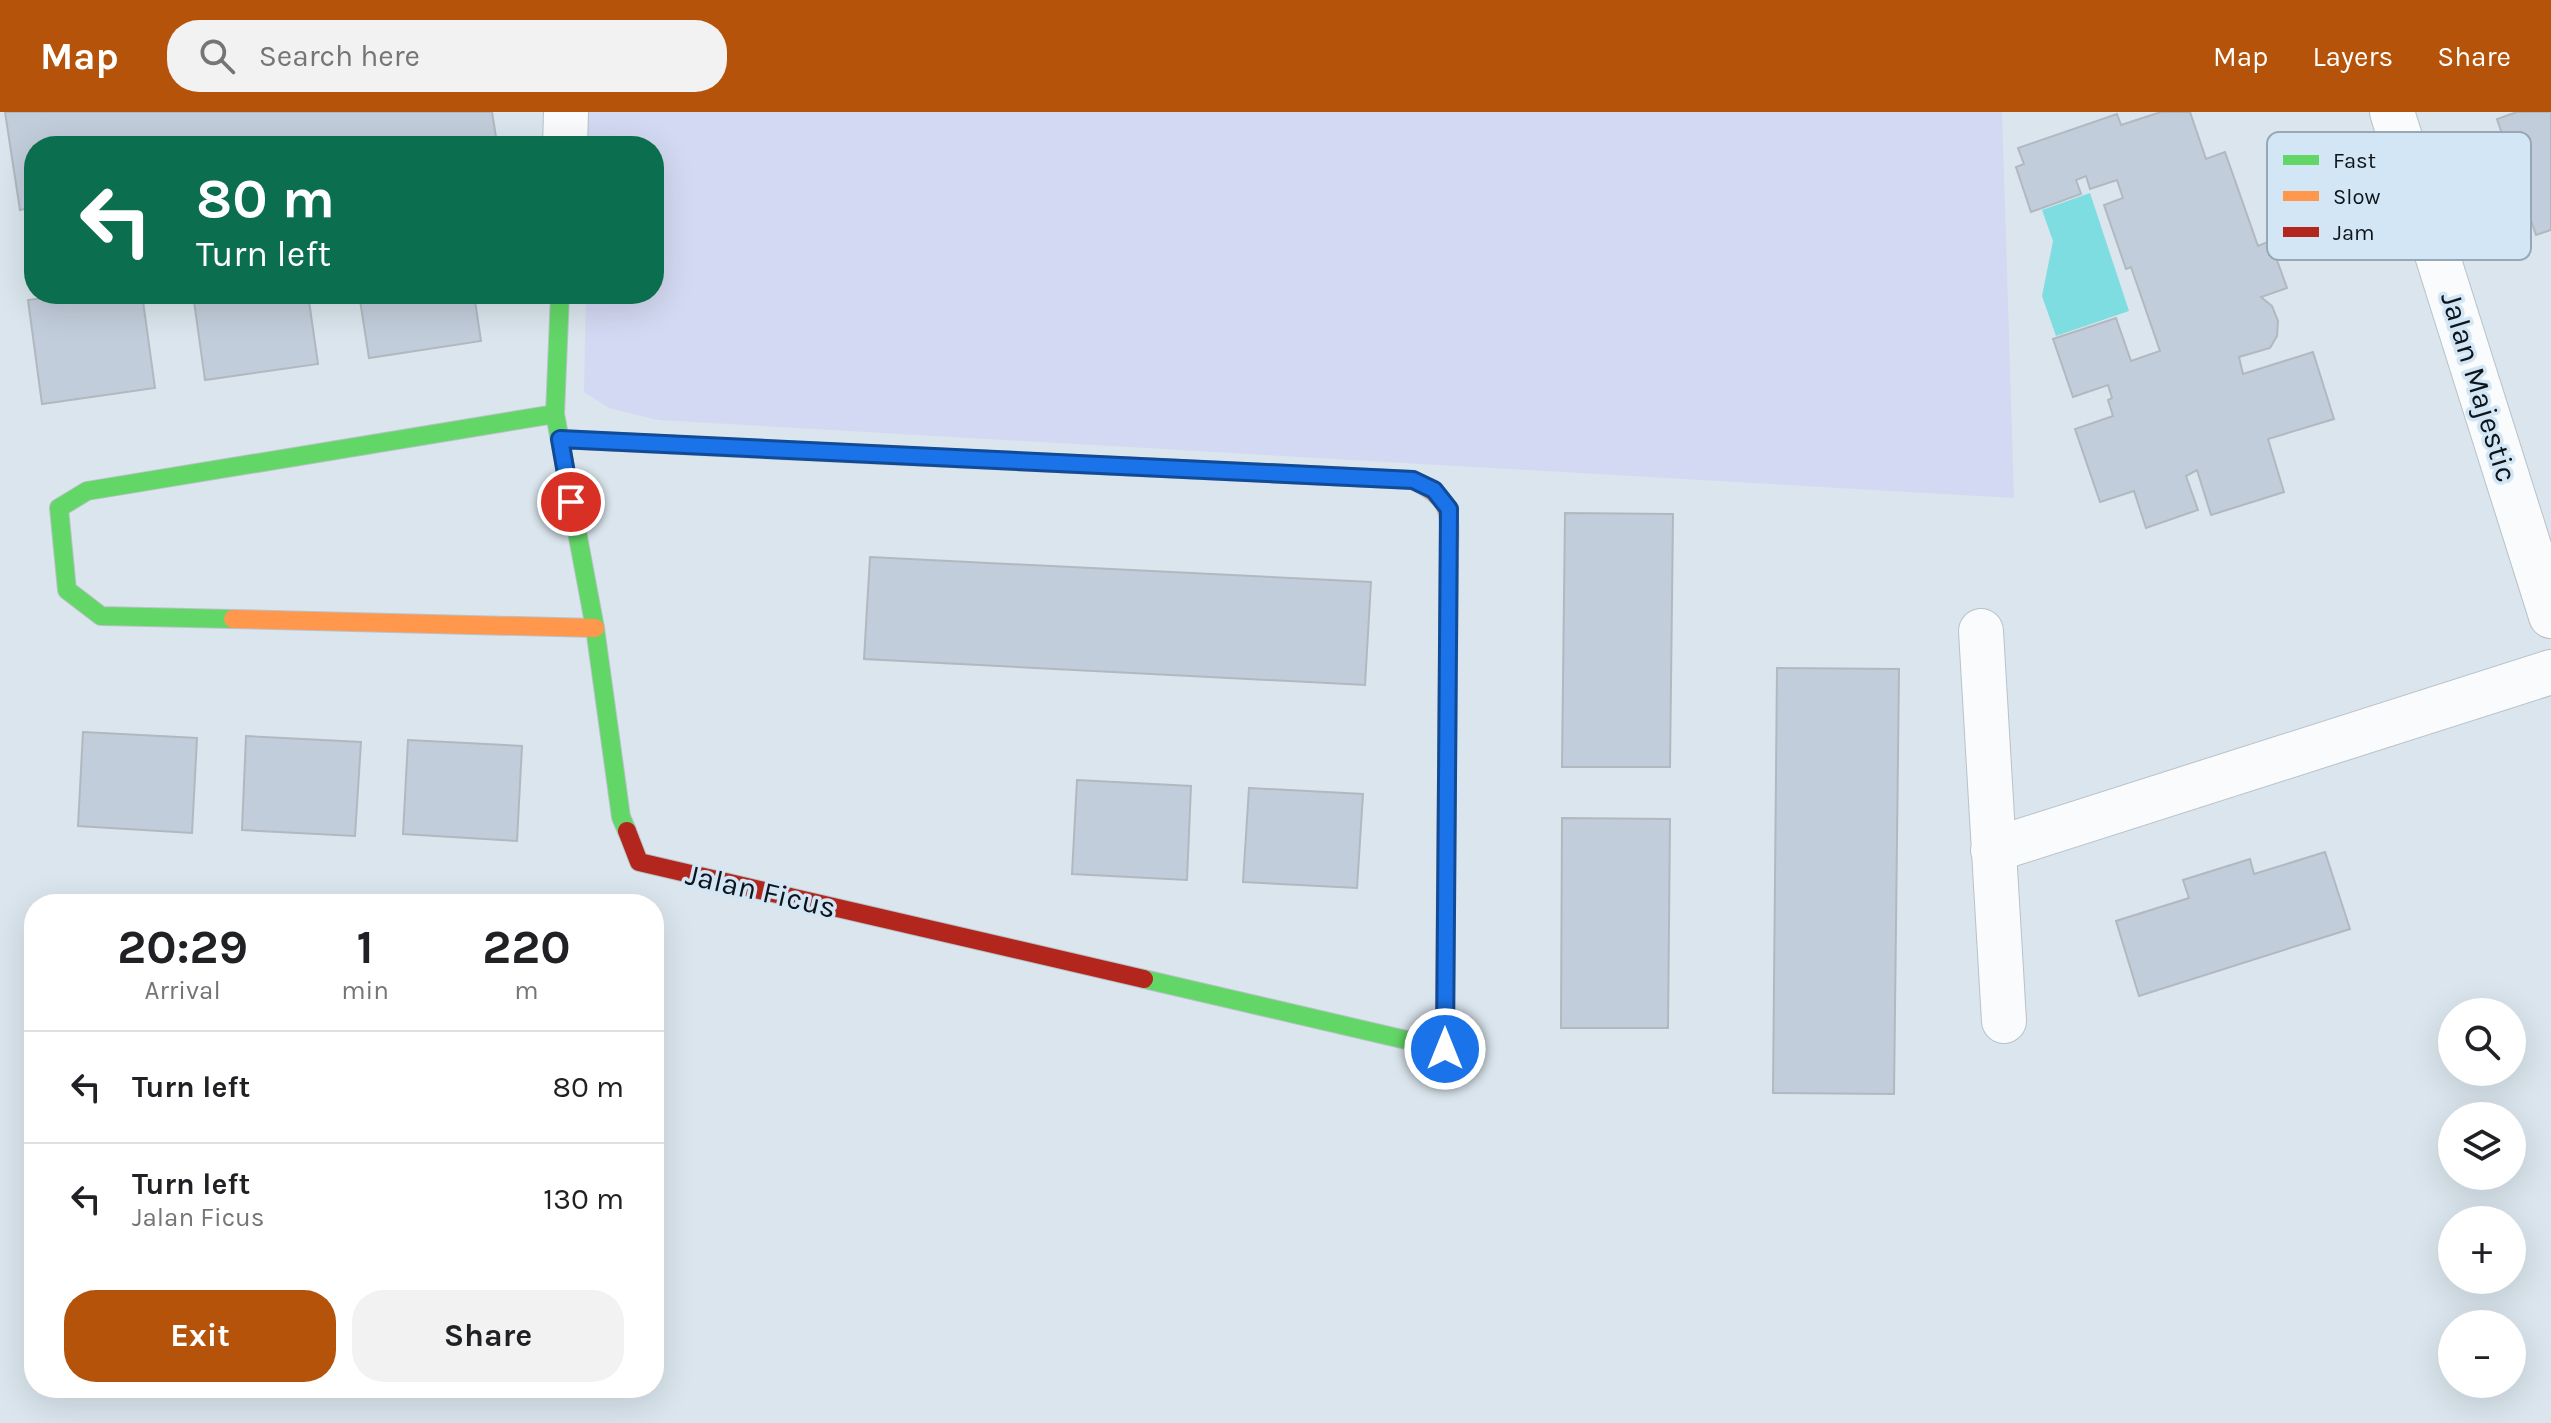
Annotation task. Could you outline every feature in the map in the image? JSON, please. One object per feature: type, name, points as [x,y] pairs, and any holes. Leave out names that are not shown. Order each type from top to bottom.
[{"type":"street","points":[[565,136],[566,112]]},
{"type":"street","name":"Jalan Majestic","points":[[2392,112],[2398,132]]},
{"type":"street","name":"Jalan Majestic","points":[[2439,260],[2551,616]]},
{"type":"street","name":"Jalan Ficus","points":[[560,304],[555,414],[595,628],[621,817],[639,862],[1445,1049],[1449,509],[1434,490],[1413,480],[560,439]]},
{"type":"street","points":[[555,414],[87,491],[59,508],[67,590],[101,616],[595,628]]},
{"type":"street","points":[[1981,631],[2004,1021]]},
{"type":"street","points":[[1993,850],[2551,672]]},
{"type":"shaded area","points":[[588,112],[2002,112],[2014,498],[658,420],[609,408],[584,392],[586,304],[664,304],[664,136],[587,136]]},
{"type":"water","points":[[2090,193],[2129,311],[2056,336],[2042,296],[2053,241],[2042,210]]},
{"type":"building","points":[[5,112],[492,112],[496,136],[24,136],[24,209],[20,210]]},
{"type":"building","points":[[2161,112],[2190,112],[2206,159],[2225,152],[2258,246],[2267,242],[2267,260],[2277,260],[2287,288],[2261,297],[2272,306],[2278,321],[2277,336],[2270,348],[2239,357],[2243,374],[2313,352],[2334,419],[2268,439],[2284,492],[2211,515],[2197,470],[2186,476],[2198,510],[2146,528],[2134,491],[2100,502],[2075,429],[2113,416],[2108,400],[2112,398],[2108,385],[2073,397],[2053,339],[2116,318],[2131,361],[2160,351],[2131,267],[2126,269],[2104,205],[2123,198],[2117,180],[2090,189],[2086,176],[2076,180],[2081,194],[2031,212],[2016,167],[2024,164],[2018,148],[2117,114],[2121,125]]},
{"type":"building","points":[[2517,112],[2551,112],[2551,230],[2536,235],[2531,220],[2531,132],[2501,132],[2497,119]]},
{"type":"building","points":[[29,304],[143,304],[155,388],[42,404]]},
{"type":"building","points":[[194,304],[309,304],[318,364],[205,380]]},
{"type":"building","points":[[361,304],[475,304],[481,341],[369,358]]},
{"type":"building","points":[[1565,513],[1673,514],[1670,767],[1562,767]]},
{"type":"building","points":[[870,557],[1371,582],[1365,685],[864,659]]},
{"type":"building","points":[[1777,668],[1899,669],[1894,1094],[1773,1093]]},
{"type":"building","points":[[83,732],[197,738],[192,833],[78,826]]},
{"type":"building","points":[[246,736],[361,742],[355,836],[242,830]]},
{"type":"building","points":[[408,740],[522,746],[517,841],[403,834]]},
{"type":"building","points":[[1077,780],[1191,786],[1187,880],[1072,874]]},
{"type":"building","points":[[1249,788],[1363,794],[1357,888],[1243,882]]},
{"type":"building","points":[[1562,818],[1670,819],[1668,1028],[1561,1028]]},
{"type":"building","points":[[2325,852],[2350,929],[2139,996],[2116,921],[2189,898],[2183,880],[2250,859],[2254,874]]},
{"type":"traffic: fast","points":[[560,304],[555,414],[595,628],[621,817],[627,831]]},
{"type":"traffic: fast","points":[[233,619],[101,616],[67,590],[59,508],[87,491],[555,414]]},
{"type":"traffic: fast","points":[[560,439],[780,450]]},
{"type":"traffic: fast","points":[[1144,979],[1445,1049],[1445,988]]},
{"type":"traffic: slow","points":[[1118,466],[1413,480],[1437,495],[1447,511],[1449,558]]},
{"type":"traffic: slow","points":[[233,619],[595,628]]},
{"type":"traffic: jam","points":[[780,450],[1118,466]]},
{"type":"traffic: jam","points":[[1445,988],[1449,558]]},
{"type":"traffic: jam","points":[[627,831],[639,862],[1144,979]]},
{"type":"route","points":[[571,502],[560,439],[1413,480],[1434,490],[1449,509],[1445,1049]]}]
